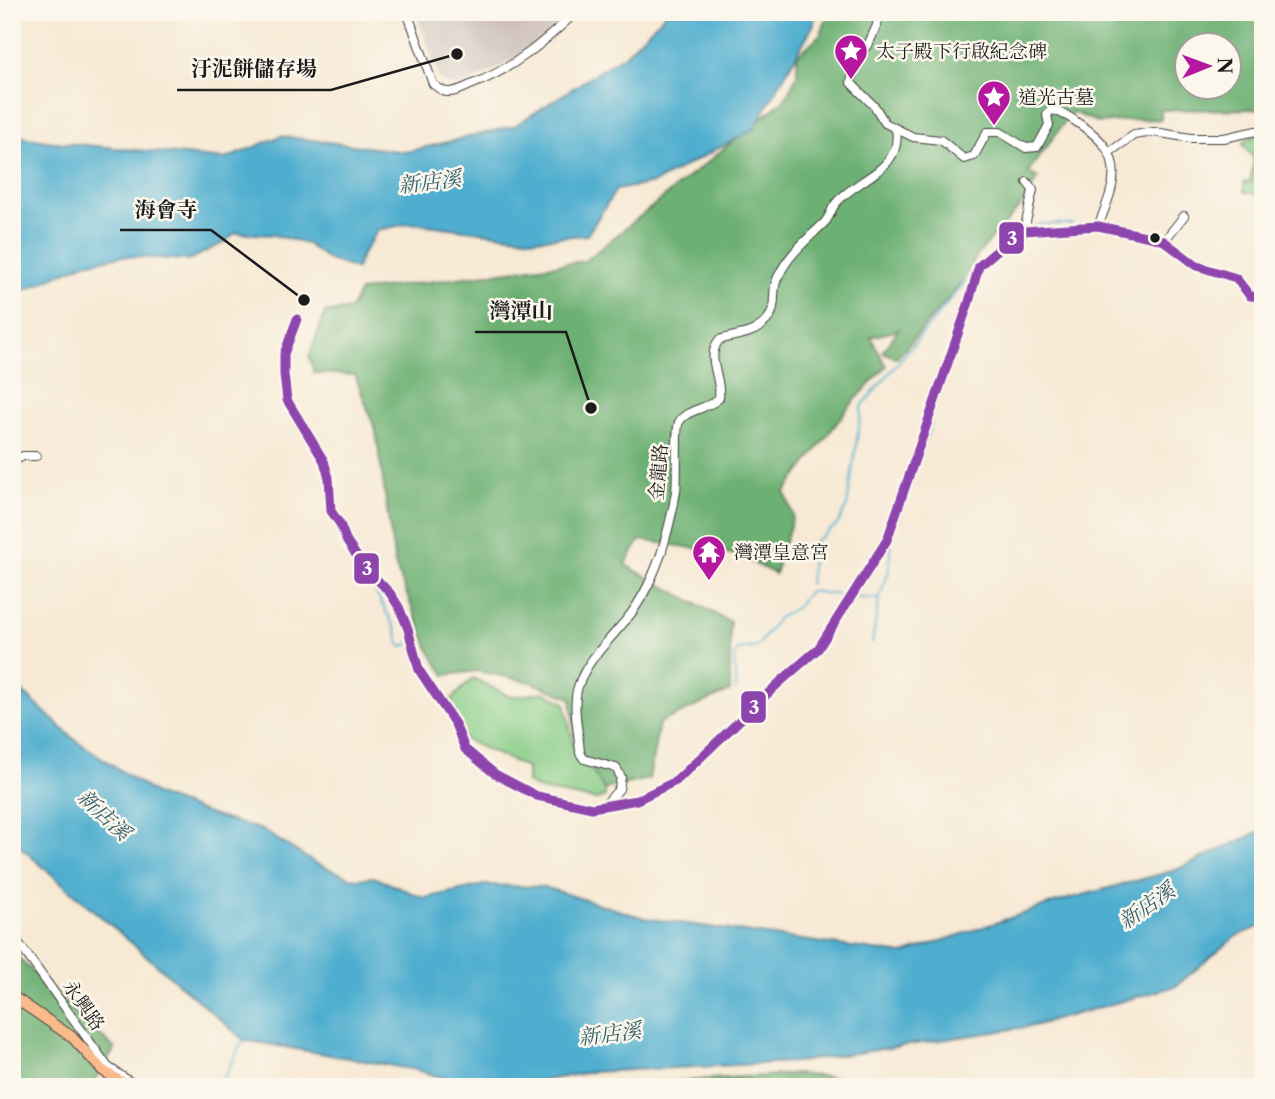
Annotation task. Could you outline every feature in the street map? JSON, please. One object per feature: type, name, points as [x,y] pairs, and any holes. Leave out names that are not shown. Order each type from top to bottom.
[{"type":"main road","points":[[12,996],[72,1037],[102,1070],[130,1087]]},
{"type":"street","points":[[408,12],[433,83],[448,92],[503,71],[537,48],[576,12]]},
{"type":"street","points":[[879,12],[869,43],[854,61],[851,83],[875,107],[886,123],[913,137],[941,140],[964,159],[974,156],[987,132],[1000,132],[1026,148],[1037,146],[1049,125],[1047,115],[1051,110],[1058,111],[1085,128],[1111,151],[1115,168],[1113,183],[1098,226]]},
{"type":"street","name":"金龍路","points":[[603,807],[619,789],[621,777],[616,768],[584,759],[580,753],[576,703],[578,686],[593,657],[621,626],[649,583],[661,553],[676,491],[679,421],[687,414],[708,407],[719,398],[720,383],[712,359],[713,347],[719,340],[755,332],[770,318],[775,302],[775,283],[787,261],[802,241],[828,219],[835,204],[883,166],[896,152],[896,129]]},
{"type":"street","points":[[1111,151],[1134,135],[1154,132],[1191,138],[1224,138],[1261,132]]},
{"type":"street","points":[[1024,231],[1033,190],[1027,182]]},
{"type":"street","points":[[1164,241],[1184,216]]},
{"type":"street","points":[[297,319],[284,354],[287,400],[324,461],[331,512],[363,565],[390,593],[399,607],[419,670],[455,724],[465,748],[495,774],[537,796],[592,808],[637,800],[676,781],[780,681],[818,649],[887,540],[936,403],[979,266],[1014,236],[1024,231],[1098,226],[1164,241],[1197,266],[1236,278],[1250,296],[1263,297]]},
{"type":"street","points":[[12,462],[23,456],[36,456]]},
{"type":"street","name":"永興路","points":[[12,934],[108,1067],[138,1087]]},
{"type":"shaded area","points":[[416,12],[571,12],[535,44],[502,66],[460,86],[450,86],[440,79]]},
{"type":"green space","points":[[830,12],[1263,12],[1263,109],[1161,110],[1161,120],[1099,123],[1072,112],[1028,172],[1038,178],[1019,208],[978,254],[960,285],[897,358],[882,352],[898,330],[871,337],[886,366],[848,408],[785,492],[793,516],[775,574],[738,555],[640,540],[625,565],[730,622],[730,691],[659,723],[649,779],[604,789],[576,746],[571,698],[531,682],[478,671],[445,675],[430,652],[395,565],[376,432],[355,375],[314,373],[309,356],[325,313],[350,309],[360,291],[585,261],[784,100],[797,76],[797,56],[820,35]]},
{"type":"green space","points":[[1263,128],[1263,195],[1244,192],[1244,182],[1250,183],[1254,159],[1242,143]]},
{"type":"green space","points":[[473,678],[511,697],[545,692],[565,703],[576,759],[605,774],[605,796],[596,800],[541,790],[527,783],[527,768],[464,739],[448,703]]},
{"type":"green space","points":[[12,952],[115,1049],[90,1087],[12,1087]]},
{"type":"green space","points":[[797,1074],[887,1082],[888,1087],[577,1087]]},
{"type":"water","name":"新店溪","points":[[667,12],[815,12],[814,24],[754,129],[654,183],[616,190],[587,235],[534,239],[412,223],[378,230],[356,269],[329,260],[307,244],[274,235],[235,233],[225,242],[189,260],[123,256],[85,263],[12,296],[12,135],[46,141],[225,159],[281,136],[406,152],[514,126],[626,54]]},
{"type":"water","name":"新店溪","points":[[12,682],[74,739],[157,795],[262,830],[315,863],[355,879],[374,877],[424,898],[484,885],[544,887],[644,918],[903,954],[1057,902],[1176,870],[1263,830],[1263,925],[1235,937],[1176,986],[1033,1026],[797,1062],[591,1072],[507,1087],[475,1087],[417,1070],[244,1040],[12,840]]},
{"type":"waterway","points":[[1033,226],[1073,224]]},
{"type":"waterway","points":[[809,584],[814,542],[837,525],[847,506],[862,406],[972,274]]},
{"type":"waterway","points":[[975,296],[982,274]]},
{"type":"waterway","points":[[898,521],[931,424]]},
{"type":"waterway","points":[[872,644],[879,599],[889,571],[891,539]]},
{"type":"waterway","points":[[379,589],[375,591],[396,630],[401,647],[409,644]]},
{"type":"waterway","points":[[736,690],[734,658],[737,650],[757,647],[778,618],[797,607],[809,591],[848,596]]},
{"type":"waterway","points":[[853,597],[879,599]]},
{"type":"waterway","points":[[219,1087],[244,1038]]},
{"type":"transit line","name":"3","points":[[297,319],[284,354],[287,400],[324,461],[329,478],[331,511],[363,565],[390,593],[399,607],[419,670],[455,724],[465,749],[495,774],[537,796],[592,808],[637,800],[676,781],[818,649],[887,540],[979,266],[1014,236],[1024,231],[1098,226],[1155,238],[1164,241],[1197,266],[1236,278],[1250,296],[1263,297]]},
{"type":"place","name":"汙泥餅儲存場","points":[[457,54]]},
{"type":"place","name":"太子殿下行啟紀念碑","points":[[851,81]]},
{"type":"place","name":"道光古墓","points":[[994,127]]},
{"type":"place","name":"海會寺","points":[[304,300]]},
{"type":"place","name":"灣潭山","points":[[591,408]]},
{"type":"place","name":"灣潭皇意宮","points":[[709,582]]}]
